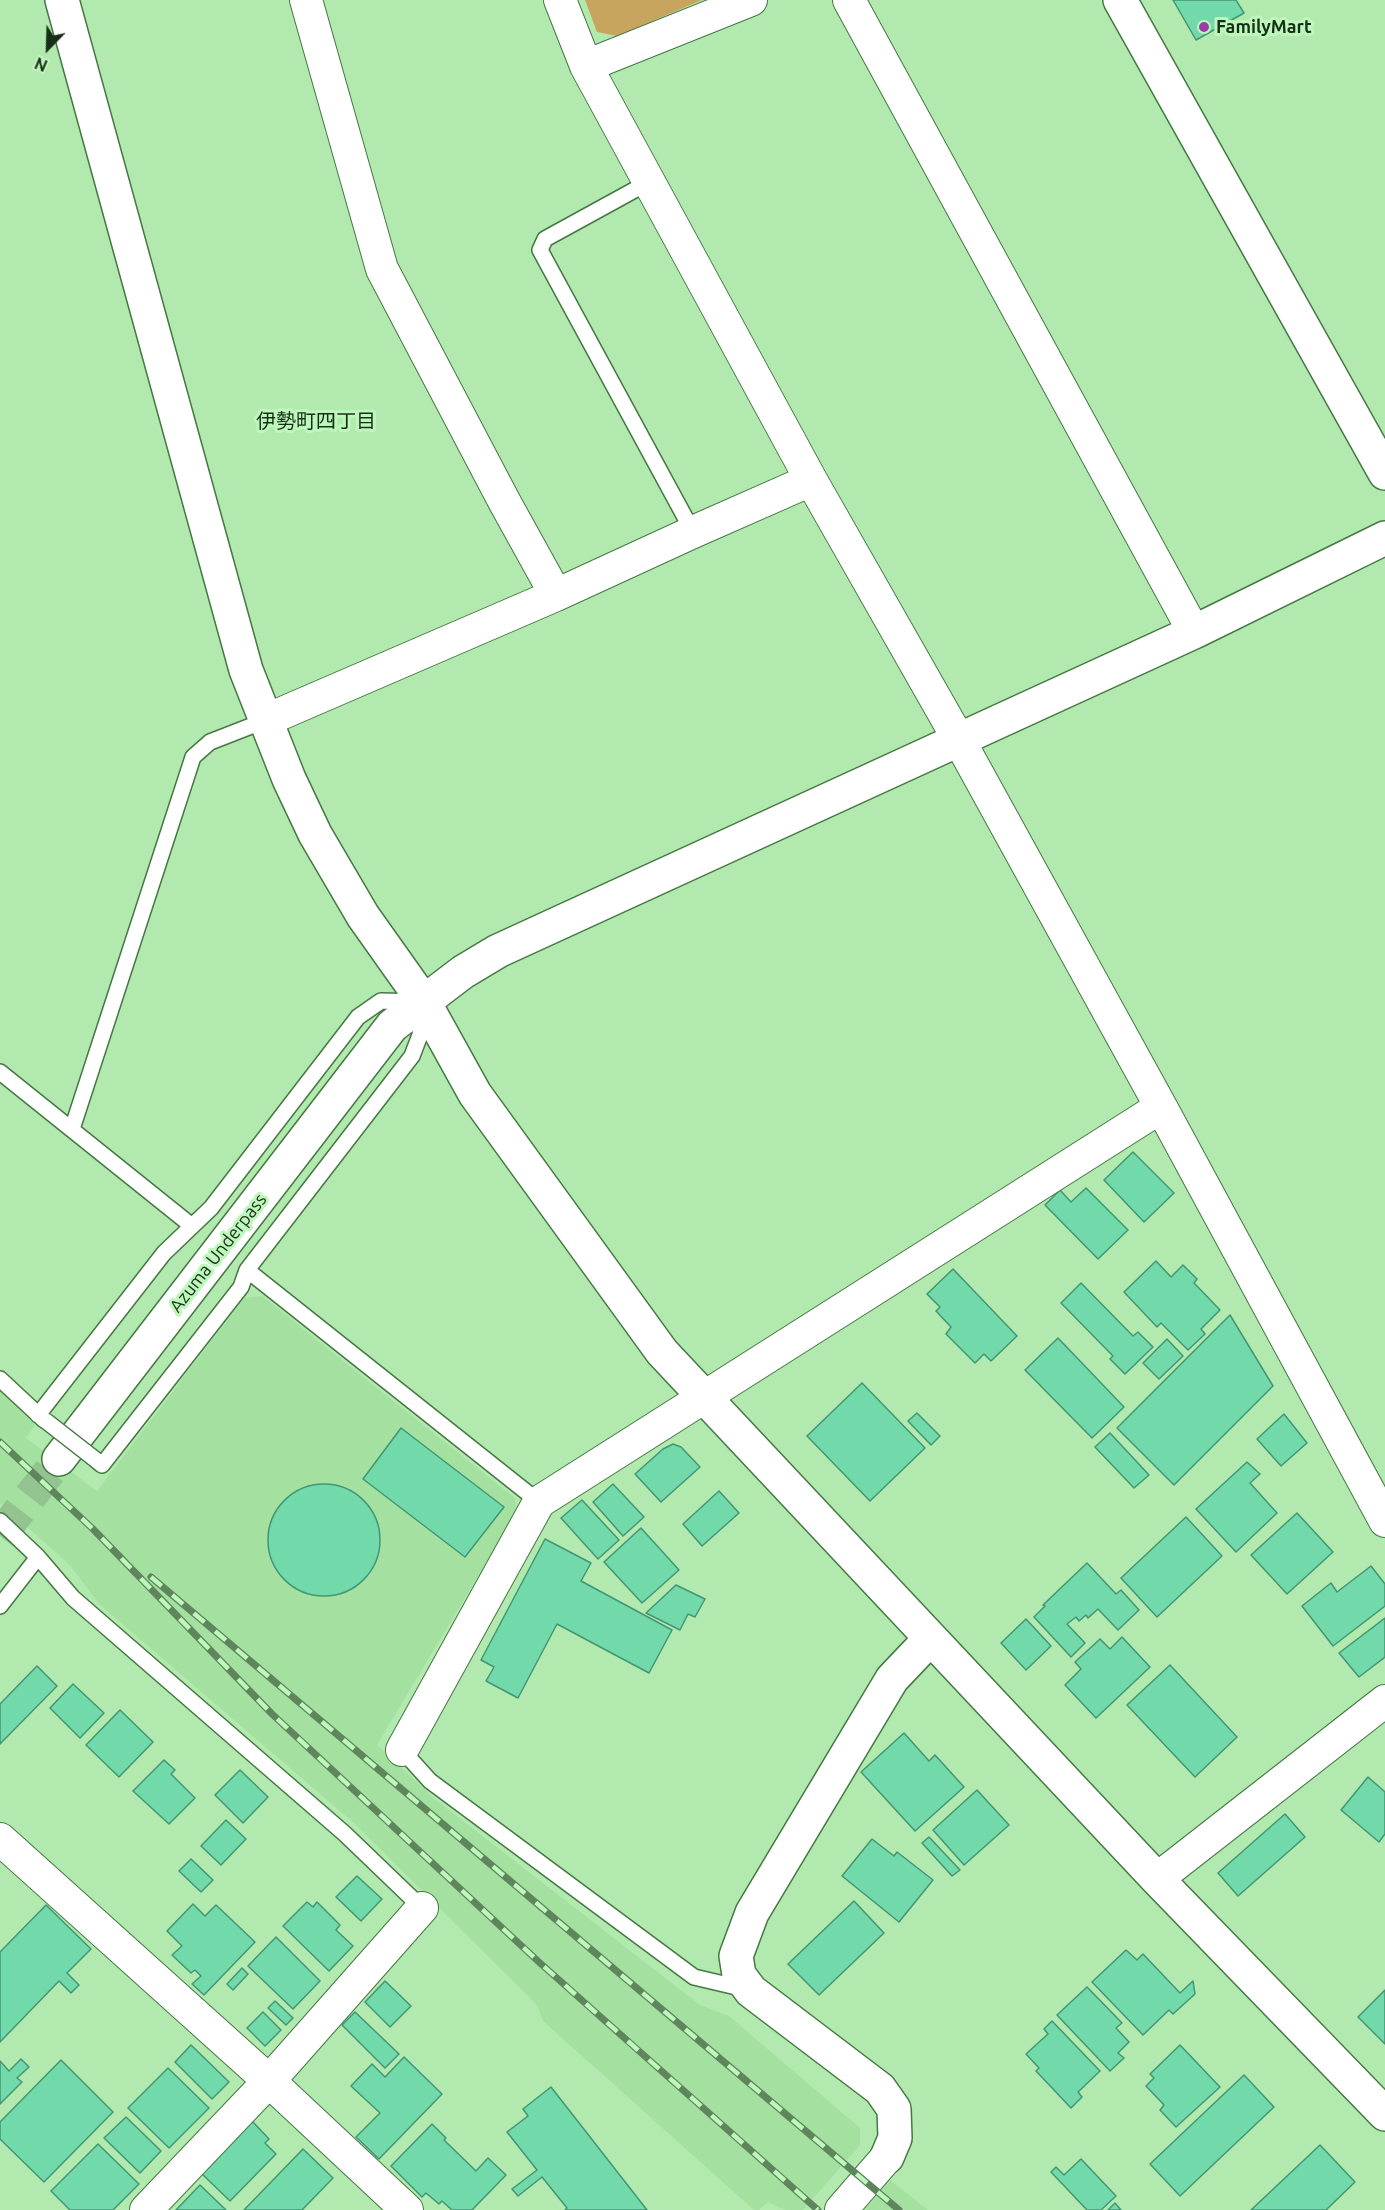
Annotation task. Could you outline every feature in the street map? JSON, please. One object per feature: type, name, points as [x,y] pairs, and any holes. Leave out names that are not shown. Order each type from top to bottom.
[{"type":"street","points":[[62,0],[243,659],[264,721],[288,779],[315,834],[363,916],[423,1002],[475,1094],[662,1352],[1157,1879],[1385,2114]]},
{"type":"street","points":[[306,0],[382,269],[556,595]]},
{"type":"street","points":[[560,0],[586,66],[811,480],[959,740],[1161,1107],[1385,1521]]},
{"type":"street","points":[[586,66],[751,0]]},
{"type":"street","points":[[849,0],[1194,632]]},
{"type":"street","points":[[1120,0],[1385,473]]},
{"type":"street","points":[[264,721],[556,595],[811,480]]},
{"type":"street","name":"Azuma Underpass","points":[[59,1459],[392,1026],[462,972],[498,951],[1194,632],[1385,538]]},
{"type":"street","points":[[402,1750],[539,1502],[1161,1107]]},
{"type":"street","points":[[841,2210],[887,2157],[895,2138],[894,2109],[880,2089],[751,1991],[739,1975],[736,1956],[752,1913],[891,1678],[930,1639]]},
{"type":"street","points":[[1157,1879],[1385,1701]]},
{"type":"street","points":[[0,1839],[269,2081],[406,2210]]},
{"type":"street","points":[[146,2210],[269,2081],[422,1908]]},
{"type":"lane","points":[[649,182],[545,239],[540,250],[693,532]]},
{"type":"lane","points":[[72,1129],[193,757],[210,742],[264,721]]},
{"type":"lane","points":[[0,1379],[42,1418],[102,1465],[241,1287],[246,1270],[412,1056],[420,1035],[423,1002],[381,1001],[358,1017],[211,1208],[164,1253],[42,1418]]},
{"type":"lane","points":[[0,1072],[192,1226]]},
{"type":"lane","points":[[246,1270],[539,1502]]},
{"type":"lane","points":[[0,1521],[38,1557],[73,1598],[345,1834],[422,1908]]},
{"type":"lane","points":[[0,1606],[38,1557]]},
{"type":"lane","points":[[402,1750],[430,1781],[694,1977],[751,1991]]},
{"type":"shaded area","points":[[585,0],[702,0],[617,36],[597,32]]},
{"type":"shaded area","points":[[262,1296],[516,1499],[515,1514],[377,1745],[436,1800],[700,2005],[729,2016],[860,2128],[860,2145],[803,2210],[785,2210],[768,2202],[759,2210],[754,2210],[543,2021],[537,2005],[354,1823],[99,1604],[69,1564],[0,1503],[0,1391],[35,1425],[26,1438],[97,1491],[244,1298]]},
{"type":"shaded area","points":[[890,2180],[928,2210],[865,2210]]},
{"type":"building","name":"FamilyMart","points":[[1173,0],[1236,0],[1244,13],[1196,40]]},
{"type":"building","points":[[1133,1152],[1174,1193],[1144,1222],[1104,1180]]},
{"type":"building","points":[[1086,1188],[1128,1230],[1098,1259],[1045,1205],[1060,1190],[1071,1202]]},
{"type":"building","points":[[1156,1261],[1171,1277],[1183,1265],[1197,1279],[1194,1283],[1220,1310],[1201,1329],[1205,1334],[1188,1350],[1161,1323],[1157,1327],[1124,1292]]},
{"type":"building","points":[[953,1269],[1017,1336],[991,1361],[984,1354],[975,1363],[946,1334],[951,1327],[936,1311],[940,1307],[927,1294]]},
{"type":"building","points":[[1081,1283],[1133,1336],[1138,1332],[1153,1347],[1125,1374],[1110,1359],[1113,1356],[1061,1303]]},
{"type":"building","points":[[1230,1315],[1273,1386],[1174,1485],[1117,1428]]},
{"type":"building","points":[[1058,1338],[1124,1407],[1092,1438],[1025,1370]]},
{"type":"building","points":[[1167,1339],[1183,1356],[1159,1379],[1143,1363]]},
{"type":"building","points":[[862,1383],[925,1448],[870,1501],[807,1436]]},
{"type":"building","points":[[917,1413],[940,1436],[931,1445],[908,1421]]},
{"type":"building","points":[[1284,1414],[1307,1443],[1281,1466],[1257,1439]]},
{"type":"building","points":[[401,1428],[504,1507],[465,1557],[363,1479]]},
{"type":"building","points":[[1110,1433],[1149,1475],[1134,1488],[1095,1447]]},
{"type":"building","points":[[673,1444],[681,1447],[700,1467],[661,1502],[635,1474],[663,1449]]},
{"type":"building","points":[[1247,1462],[1260,1474],[1250,1483],[1277,1513],[1236,1552],[1196,1509]]},
{"type":"building","points":[[324,1484],[346,1488],[364,1500],[376,1518],[380,1540],[376,1562],[364,1580],[346,1592],[324,1596],[302,1592],[284,1580],[272,1562],[268,1540],[272,1518],[284,1500],[302,1488]]},
{"type":"building","points":[[613,1484],[644,1517],[623,1536],[593,1502]]},
{"type":"building","points":[[719,1491],[739,1513],[702,1546],[683,1524]]},
{"type":"building","points":[[582,1500],[619,1540],[598,1559],[561,1518]]},
{"type":"building","points":[[1297,1513],[1333,1552],[1287,1594],[1251,1555]]},
{"type":"building","points":[[1186,1517],[1222,1556],[1157,1617],[1121,1578]]},
{"type":"building","points":[[641,1528],[679,1570],[642,1603],[604,1562]]},
{"type":"building","points":[[545,1539],[591,1563],[581,1581],[672,1630],[649,1673],[557,1624],[518,1698],[486,1681],[494,1667],[481,1660]]},
{"type":"building","points":[[1087,1563],[1116,1594],[1121,1590],[1139,1610],[1118,1630],[1098,1609],[1088,1618],[1086,1615],[1079,1621],[1076,1617],[1067,1624],[1085,1643],[1071,1657],[1034,1617],[1045,1606],[1043,1605]]},
{"type":"building","points":[[1371,1566],[1385,1584],[1385,1606],[1333,1646],[1302,1606],[1331,1583],[1337,1592]]},
{"type":"building","points":[[676,1585],[705,1599],[695,1617],[688,1614],[680,1630],[646,1613]]},
{"type":"building","points":[[1385,1618],[1385,1657],[1359,1677],[1339,1653]]},
{"type":"building","points":[[1026,1619],[1051,1646],[1026,1670],[1001,1643]]},
{"type":"building","points":[[1122,1637],[1150,1667],[1096,1718],[1065,1685],[1081,1669],[1075,1662],[1100,1639],[1110,1649]]},
{"type":"building","points":[[1170,1665],[1237,1737],[1195,1777],[1127,1705]]},
{"type":"building","points":[[37,1666],[57,1686],[0,1744],[0,1704]]},
{"type":"building","points":[[73,1684],[104,1713],[80,1738],[50,1708]]},
{"type":"building","points":[[120,1710],[153,1742],[119,1777],[86,1745]]},
{"type":"building","points":[[904,1733],[929,1761],[935,1755],[964,1787],[915,1831],[861,1772]]},
{"type":"building","points":[[164,1760],[175,1770],[171,1774],[195,1798],[169,1824],[133,1791]]},
{"type":"building","points":[[240,1770],[268,1797],[243,1823],[215,1795]]},
{"type":"building","points":[[1368,1777],[1385,1792],[1385,1834],[1379,1842],[1341,1810]]},
{"type":"building","points":[[977,1790],[1009,1825],[964,1865],[933,1830]]},
{"type":"building","points":[[1285,1814],[1305,1837],[1238,1896],[1218,1873]]},
{"type":"building","points":[[226,1820],[246,1839],[221,1865],[201,1846]]},
{"type":"building","points":[[929,1837],[960,1870],[952,1876],[922,1843]]},
{"type":"building","points":[[872,1839],[894,1856],[897,1852],[933,1880],[899,1922],[842,1876]]},
{"type":"building","points":[[191,1859],[213,1880],[201,1892],[179,1871]]},
{"type":"building","points":[[357,1876],[382,1899],[361,1921],[336,1897]]},
{"type":"building","points":[[854,1901],[884,1933],[819,1995],[788,1964]]},
{"type":"building","points":[[307,1902],[313,1907],[317,1902],[340,1925],[336,1930],[353,1946],[329,1971],[283,1926]]},
{"type":"building","points":[[193,1904],[205,1916],[216,1905],[255,1942],[204,1995],[192,1984],[201,1976],[195,1970],[191,1973],[172,1955],[182,1946],[167,1931]]},
{"type":"building","points":[[46,1905],[91,1949],[67,1973],[79,1985],[71,1993],[59,1981],[0,2042],[0,1952]]},
{"type":"building","points":[[276,1937],[320,1981],[293,2009],[248,1966]]},
{"type":"building","points":[[1126,1950],[1137,1960],[1143,1954],[1180,1993],[1193,1981],[1195,1994],[1173,2014],[1169,2010],[1143,2035],[1092,1982]]},
{"type":"building","points":[[242,1968],[248,1974],[233,1990],[227,1984]]},
{"type":"building","points":[[385,1981],[411,2006],[390,2027],[365,2002]]},
{"type":"building","points":[[1087,1987],[1122,2023],[1116,2028],[1129,2042],[1118,2053],[1124,2058],[1110,2071],[1057,2015]]},
{"type":"building","points":[[1385,1990],[1385,2044],[1358,2017]]},
{"type":"building","points":[[275,2001],[293,2018],[286,2025],[268,2008]]},
{"type":"building","points":[[263,2012],[281,2030],[265,2046],[247,2028]]},
{"type":"building","points":[[355,2012],[399,2054],[385,2068],[342,2025]]},
{"type":"building","points":[[1052,2021],[1100,2071],[1078,2092],[1082,2097],[1071,2108],[1036,2071],[1039,2068],[1026,2054],[1048,2034],[1044,2029]]},
{"type":"building","points":[[191,2045],[229,2082],[212,2099],[175,2062]]},
{"type":"building","points":[[1180,2045],[1220,2087],[1176,2127],[1160,2110],[1164,2105],[1146,2086],[1154,2078],[1150,2074]]},
{"type":"building","points":[[404,2057],[442,2094],[379,2159],[356,2137],[380,2113],[351,2086],[372,2064],[385,2077]]},
{"type":"building","points":[[21,2059],[29,2067],[17,2078],[22,2082],[0,2104],[0,2061],[9,2071]]},
{"type":"building","points":[[61,2060],[113,2112],[44,2182],[0,2139],[0,2122]]},
{"type":"building","points":[[168,2068],[209,2108],[169,2148],[128,2108]]},
{"type":"building","points":[[1244,2075],[1274,2107],[1180,2196],[1150,2164]]},
{"type":"building","points":[[551,2087],[647,2210],[565,2210],[567,2208],[542,2177],[518,2196],[512,2189],[537,2170],[507,2132],[528,2116],[523,2109]]},
{"type":"building","points":[[126,2117],[161,2151],[140,2173],[104,2138]]},
{"type":"building","points":[[252,2121],[269,2139],[265,2143],[276,2154],[230,2201],[201,2173]]},
{"type":"building","points":[[432,2124],[446,2138],[444,2140],[476,2171],[488,2158],[506,2175],[472,2210],[452,2210],[442,2201],[439,2204],[426,2193],[422,2197],[391,2166]]},
{"type":"building","points":[[98,2144],[139,2184],[113,2210],[70,2210],[51,2191]]},
{"type":"building","points":[[1320,2145],[1355,2182],[1326,2210],[1251,2210]]},
{"type":"building","points":[[303,2149],[333,2178],[302,2210],[244,2210]]},
{"type":"building","points":[[1081,2159],[1116,2196],[1101,2210],[1087,2210],[1051,2172],[1056,2167],[1064,2175]]},
{"type":"building","points":[[200,2185],[226,2210],[176,2210]]},
{"type":"building","points":[[1115,2203],[1121,2210],[1108,2210]]},
{"type":"tunnel","points":[[0,1536],[59,1459]]},
{"type":"railway","points":[[0,1442],[93,1529],[272,1714],[540,1963],[818,2210]]},
{"type":"railway","points":[[151,1577],[899,2210]]},
{"type":"place","name":"FamilyMart","points":[[1204,27]]},
{"type":"district","name":"伊勢町四丁目","points":[[316,421]]}]
